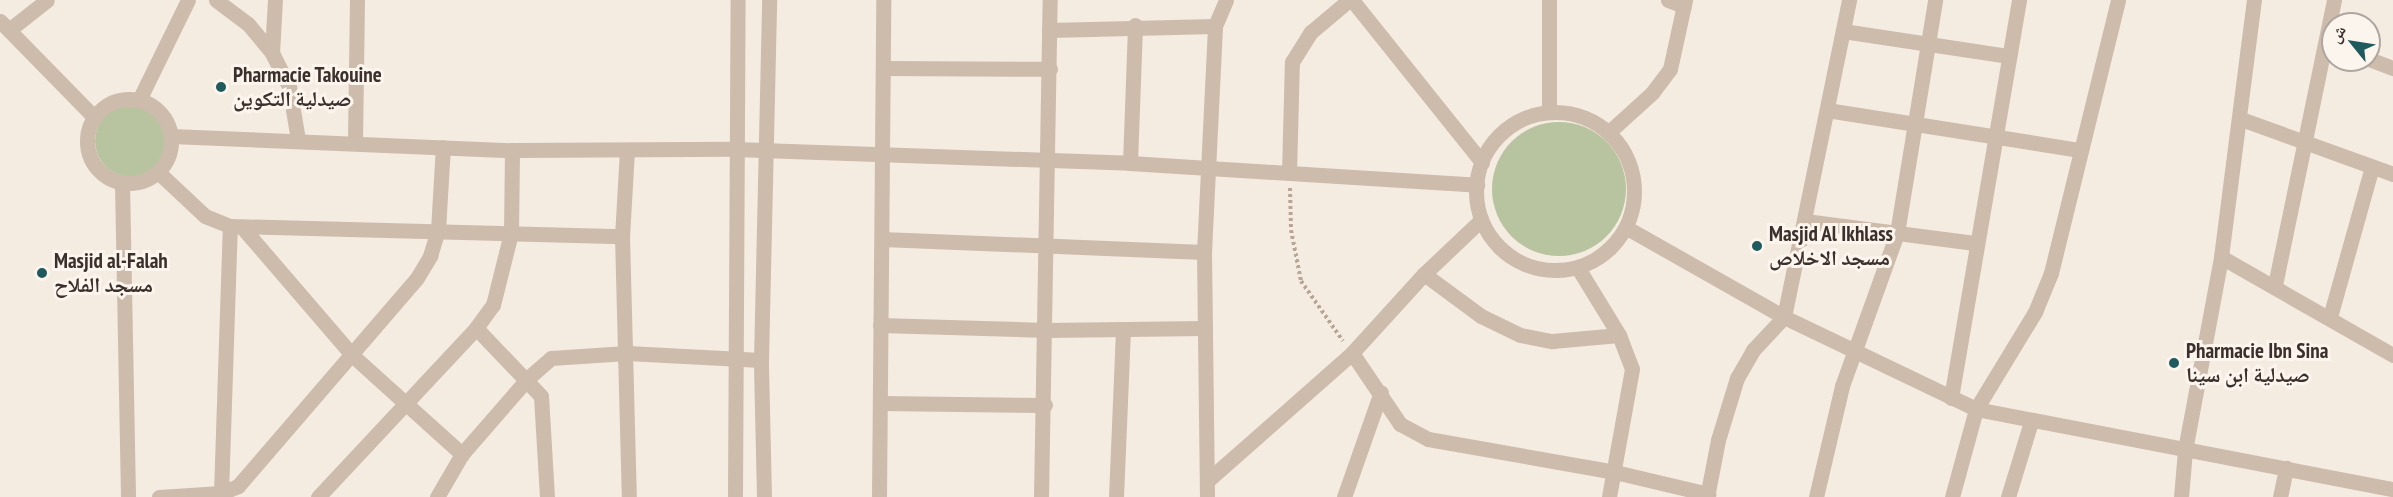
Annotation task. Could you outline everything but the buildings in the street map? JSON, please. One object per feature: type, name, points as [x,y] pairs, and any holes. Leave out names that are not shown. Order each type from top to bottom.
[{"type":"street","points":[[47,0],[4,26],[94,117]]},
{"type":"street","points":[[140,100],[188,0]]},
{"type":"street","points":[[216,0],[248,24],[272,53],[289,86],[298,140]]},
{"type":"street","points":[[272,53],[275,0]]},
{"type":"street","points":[[355,142],[357,0]]},
{"type":"street","points":[[735,497],[734,149],[738,0]]},
{"type":"street","points":[[764,497],[760,360],[769,0]]},
{"type":"street","points":[[879,497],[884,154],[883,0]]},
{"type":"street","points":[[1041,497],[1048,243],[1050,0]]},
{"type":"street","points":[[1207,497],[1204,252],[1215,26],[1226,0]]},
{"type":"street","points":[[1290,173],[1292,62],[1311,32],[1350,0],[1482,162]]},
{"type":"street","points":[[1549,0],[1549,112]]},
{"type":"street","points":[[1609,132],[1652,93],[1670,69],[1685,3],[1668,0]]},
{"type":"street","points":[[1352,353],[1381,392],[1400,424],[1428,439],[1615,472],[1707,495],[1718,440],[1737,378],[1753,350],[1784,317],[1849,0]]},
{"type":"street","points":[[1816,497],[1842,386],[1857,352],[1897,232],[1935,0]]},
{"type":"street","points":[[1951,398],[1975,243],[2019,0]]},
{"type":"street","points":[[1952,497],[1976,409],[2045,292],[2059,250],[2080,150],[2118,0]]},
{"type":"street","points":[[2181,497],[2185,450],[2221,257],[2241,119],[2254,0]]},
{"type":"street","points":[[1049,30],[1135,25],[1215,26]]},
{"type":"street","points":[[1130,163],[1135,25]]},
{"type":"street","points":[[1843,31],[2009,56]]},
{"type":"street","points":[[884,68],[1050,69]]},
{"type":"street","points":[[2274,285],[2324,72]]},
{"type":"street","points":[[140,100],[155,107],[166,120],[171,136],[169,156],[158,172],[141,182],[122,183],[106,177],[94,165],[88,150],[88,133],[94,117],[114,102],[140,100]]},
{"type":"street","points":[[1827,110],[1916,126],[1994,135],[2080,150]]},
{"type":"street","points":[[1549,112],[1589,119],[1609,132],[1629,160],[1635,194],[1627,228],[1606,253],[1578,268],[1554,272],[1531,268],[1510,257],[1493,241],[1481,220],[1477,185],[1482,162],[1501,133],[1520,120],[1549,112]]},
{"type":"street","points":[[2241,119],[2393,174]]},
{"type":"street","points":[[171,136],[512,150],[734,149],[1130,163],[1477,185]]},
{"type":"street","points":[[159,497],[220,493],[245,479],[353,356],[417,278],[430,256],[438,230],[443,147]]},
{"type":"street","points":[[318,497],[476,328],[493,305],[511,233],[512,150]]},
{"type":"street","points":[[627,150],[622,236],[627,353],[629,497]]},
{"type":"street","points":[[2330,317],[2372,167]]},
{"type":"street","points":[[158,172],[204,216],[236,226],[622,236]]},
{"type":"street","points":[[122,183],[128,497]]},
{"type":"street","points":[[1207,481],[1352,353],[1424,274],[1481,220]]},
{"type":"street","points":[[1805,221],[1975,243]]},
{"type":"street","points":[[236,226],[353,356],[462,454]]},
{"type":"street","points":[[220,493],[236,226]]},
{"type":"street","points":[[1627,228],[1784,317],[1976,409],[2031,422],[2393,489]]},
{"type":"street","points":[[882,239],[1048,243],[1204,252]]},
{"type":"street","points":[[2221,257],[2392,349]]},
{"type":"street","points":[[1578,268],[1619,335],[1632,369],[1609,497]]},
{"type":"street","points":[[1424,274],[1481,316],[1520,336],[1552,341],[1619,335]]},
{"type":"street","points":[[880,325],[1046,330],[1205,328]]},
{"type":"street","points":[[476,328],[539,390],[544,406],[546,497]]},
{"type":"street","points":[[1116,497],[1123,330]]},
{"type":"street","points":[[437,497],[462,454],[528,378],[550,358],[627,353],[760,360]]},
{"type":"street","points":[[1344,497],[1381,392]]},
{"type":"street","points":[[881,403],[1045,405]]},
{"type":"street","points":[[2007,497],[2031,422]]},
{"type":"street","points":[[2280,497],[2286,468]]},
{"type":"path","points":[[1290,173],[1291,231],[1302,281],[1352,353]]},
{"type":"green space","points":[[131,105],[151,111],[161,121],[167,141],[161,161],[151,171],[131,177],[111,171],[101,161],[95,141],[101,121],[111,111]]},
{"type":"green space","points":[[1559,122],[1585,127],[1607,141],[1621,163],[1626,189],[1621,215],[1607,237],[1585,251],[1559,256],[1533,251],[1511,237],[1497,215],[1492,189],[1497,163],[1511,141],[1533,127]]},
{"type":"place","name":"Pharmacie Takouine صيدلية التكوين","points":[[221,87]]},
{"type":"place","name":"Masjid Al Ikhlass مسجد الاخلاص","points":[[1757,246]]},
{"type":"place","name":"Masjid al-Falah مسجد الفلاح","points":[[42,273]]},
{"type":"place","name":"Pharmacie Ibn Sina صيدلية ابن سينا","points":[[2174,363]]}]
